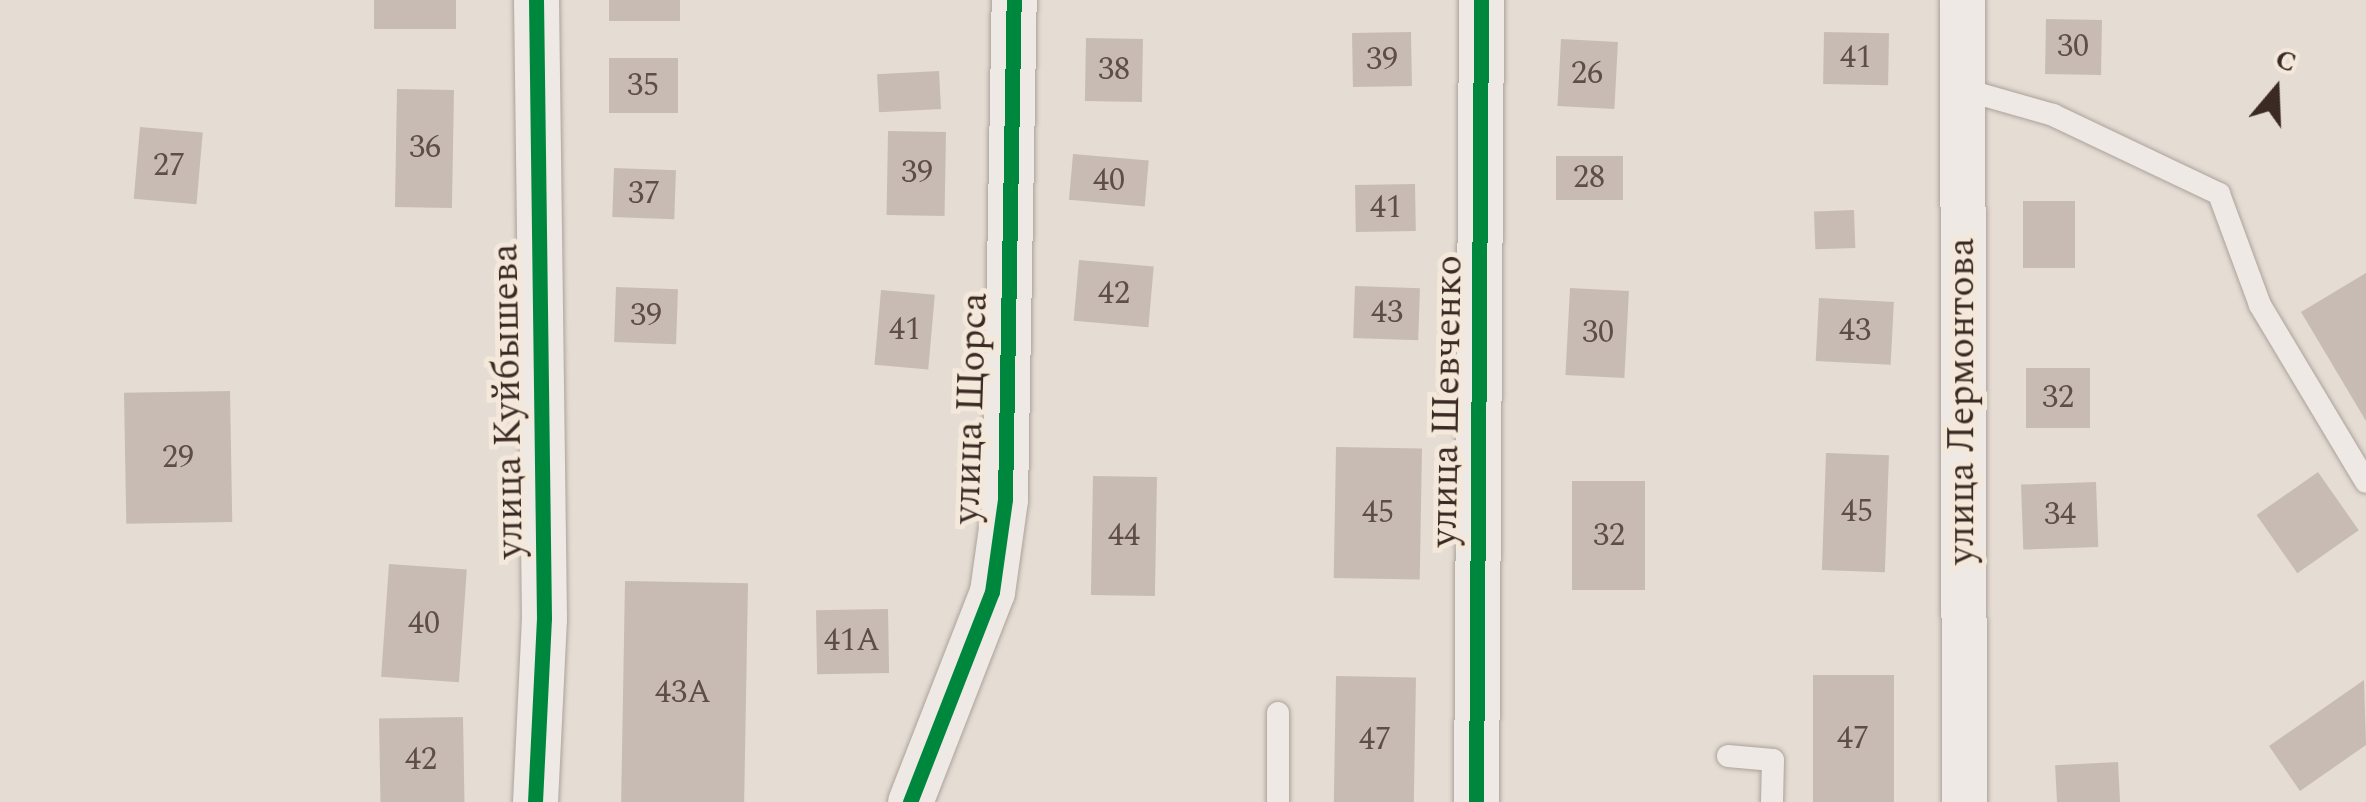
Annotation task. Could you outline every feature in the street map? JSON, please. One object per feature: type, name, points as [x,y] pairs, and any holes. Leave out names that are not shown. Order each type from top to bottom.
[{"type":"street","name":"улица Куйбышева","points":[[535,802],[544,618],[536,0]]},
{"type":"street","name":"улица Щорса","points":[[910,802],[992,592],[1006,499],[1014,0]]},
{"type":"street","name":"улица Шевченко","points":[[1476,802],[1481,0]]},
{"type":"street","name":"улица Лермонтова","points":[[1962,0],[1964,802]]},
{"type":"lane","points":[[1962,89],[2053,115],[2219,194],[2260,305],[2366,482]]},
{"type":"lane","points":[[1278,713],[1278,802]]},
{"type":"lane","points":[[1728,756],[1773,760],[1772,802]]},
{"type":"building","points":[[374,0],[456,0],[456,29],[374,29]]},
{"type":"building","points":[[609,0],[680,0],[680,21],[609,21]]},
{"type":"building","points":[[2046,19],[2102,20],[2101,75],[2045,74]]},
{"type":"building","points":[[1411,32],[1412,86],[1353,87],[1352,33]]},
{"type":"building","points":[[1824,32],[1889,33],[1888,85],[1823,84]]},
{"type":"building","points":[[1086,38],[1143,39],[1142,102],[1085,101]]},
{"type":"building","points":[[1561,39],[1618,42],[1614,109],[1557,106]]},
{"type":"building","points":[[609,58],[678,58],[678,113],[609,113]]},
{"type":"building","points":[[939,71],[941,109],[879,112],[877,74]]},
{"type":"building","points":[[397,89],[454,90],[452,208],[395,207]]},
{"type":"building","points":[[140,127],[203,132],[196,204],[134,199]]},
{"type":"building","points":[[888,131],[946,132],[945,216],[887,215]]},
{"type":"building","points":[[1073,154],[1149,161],[1145,206],[1069,200]]},
{"type":"building","points":[[1556,156],[1623,156],[1623,200],[1556,200]]},
{"type":"building","points":[[614,168],[676,170],[674,219],[612,217]]},
{"type":"building","points":[[1415,184],[1416,231],[1356,232],[1355,185]]},
{"type":"building","points":[[2023,201],[2075,201],[2075,268],[2023,268]]},
{"type":"building","points":[[1854,210],[1855,248],[1815,249],[1814,211]]},
{"type":"building","points":[[1079,260],[1154,267],[1148,327],[1074,321]]},
{"type":"building","points":[[2366,273],[2366,421],[2301,312]]},
{"type":"building","points":[[1355,286],[1420,288],[1418,340],[1353,338]]},
{"type":"building","points":[[616,287],[678,289],[676,344],[614,342]]},
{"type":"building","points":[[1570,288],[1629,291],[1624,378],[1565,375]]},
{"type":"building","points":[[881,290],[935,295],[928,369],[874,365]]},
{"type":"building","points":[[1819,298],[1894,302],[1891,365],[1816,361]]},
{"type":"building","points":[[2026,368],[2090,368],[2090,428],[2026,428]]},
{"type":"building","points":[[230,391],[232,522],[126,524],[124,393]]},
{"type":"building","points":[[1336,447],[1422,449],[1420,579],[1334,578]]},
{"type":"building","points":[[1826,453],[1889,455],[1885,572],[1822,570]]},
{"type":"building","points":[[2318,472],[2359,530],[2297,573],[2257,515]]},
{"type":"building","points":[[1093,476],[1157,477],[1155,596],[1091,595]]},
{"type":"building","points":[[1572,481],[1645,481],[1645,590],[1572,590]]},
{"type":"building","points":[[2096,482],[2098,547],[2023,550],[2021,485]]},
{"type":"building","points":[[389,564],[467,569],[459,682],[381,677]]},
{"type":"building","points":[[625,581],[748,583],[744,802],[621,802]]},
{"type":"building","points":[[888,609],[889,673],[817,674],[816,610]]},
{"type":"building","points":[[1813,675],[1894,675],[1894,802],[1813,802]]},
{"type":"building","points":[[1336,676],[1416,677],[1414,802],[1334,802]]},
{"type":"building","points":[[2364,680],[2366,745],[2300,791],[2269,746]]},
{"type":"building","points":[[463,717],[464,802],[380,802],[379,718]]},
{"type":"building","points":[[2118,762],[2120,802],[2057,802],[2055,765]]},
{"type":"cycle path","points":[[535,802],[544,618],[536,0]]},
{"type":"cycle path","points":[[910,802],[992,592],[1005,499],[1014,0]]},
{"type":"cycle path","points":[[1476,802],[1481,0]]}]
